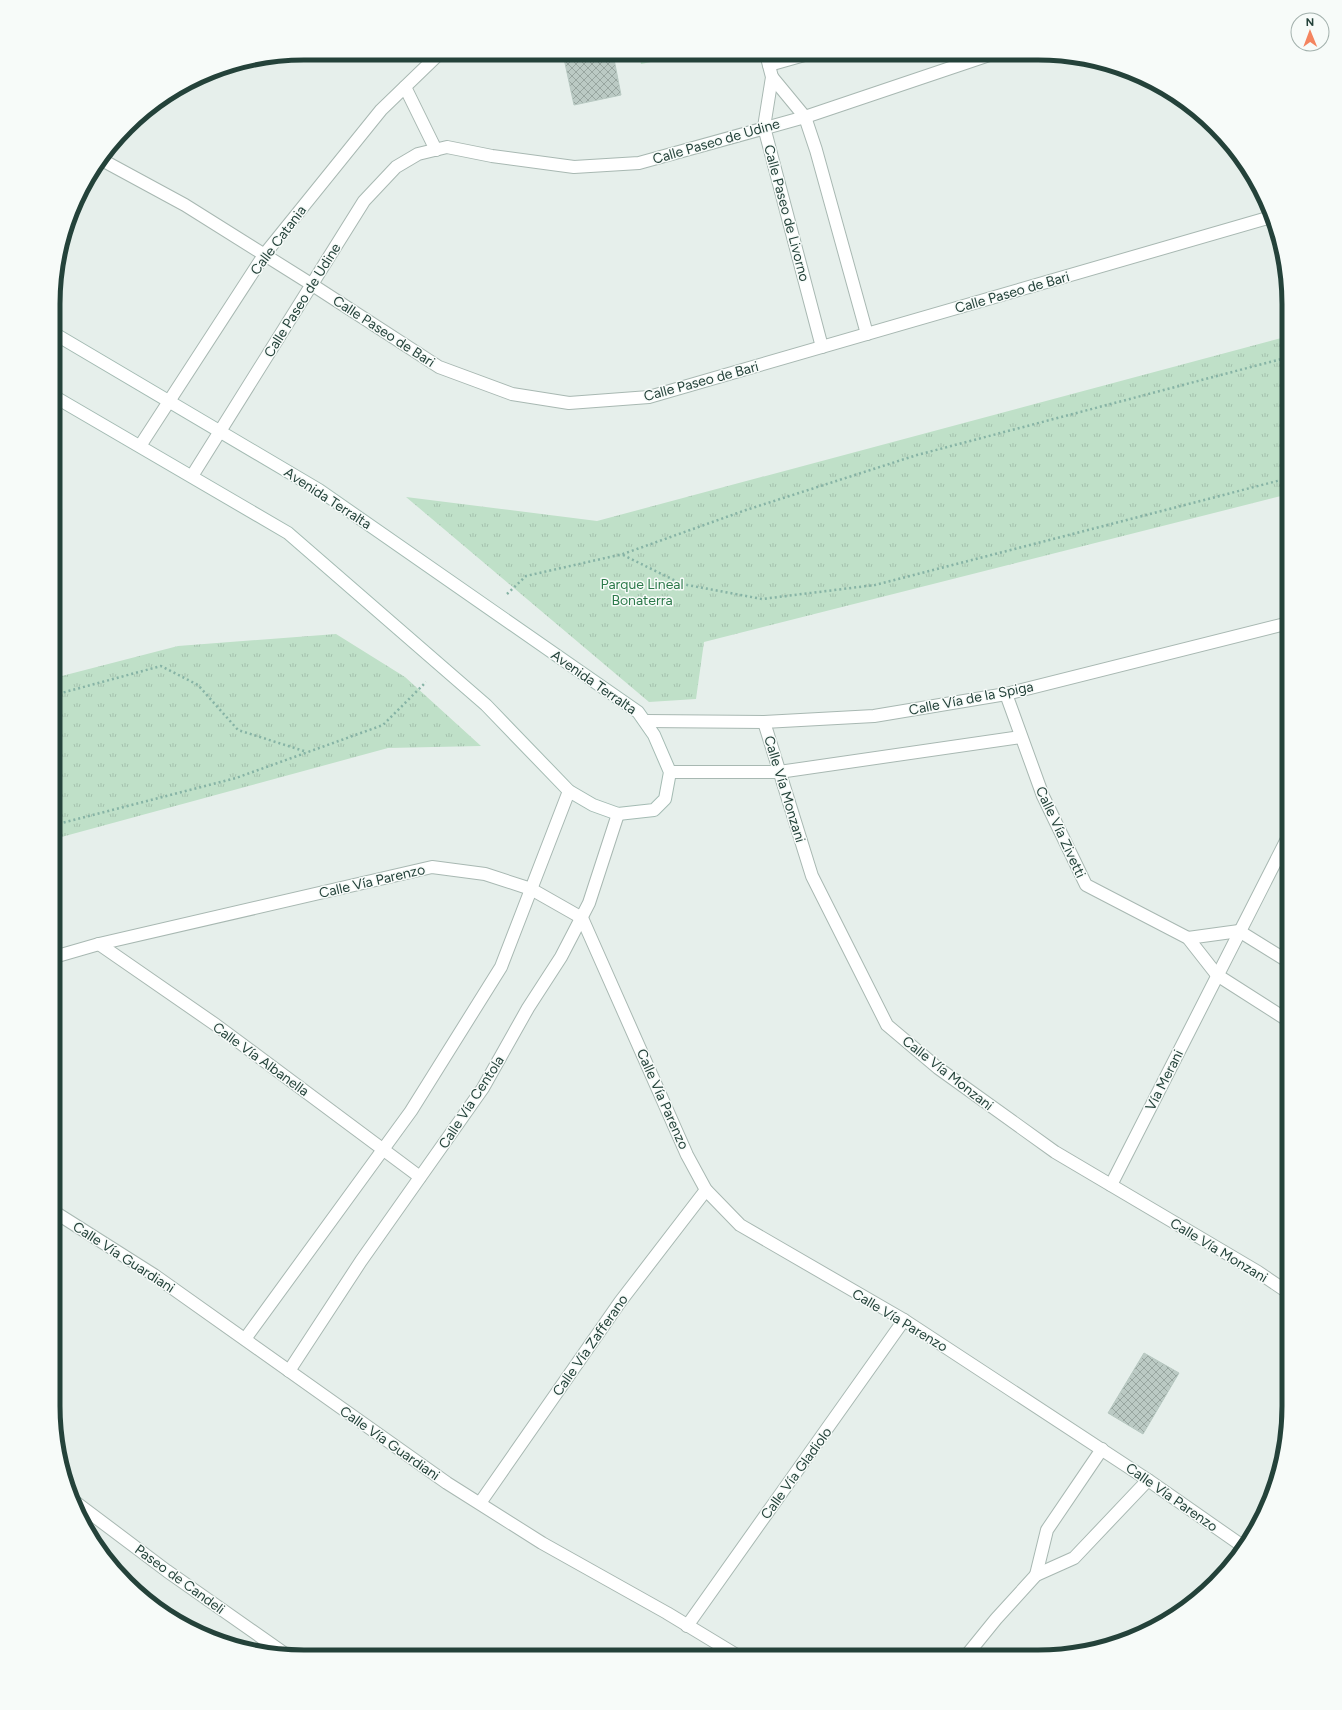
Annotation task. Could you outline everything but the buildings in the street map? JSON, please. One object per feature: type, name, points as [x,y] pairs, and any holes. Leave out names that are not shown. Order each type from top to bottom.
[{"type":"street","name":"Calle Catania","points":[[140,446],[264,255],[381,110],[433,60]]},
{"type":"street","name":"Calle Paseo de Livorno","points":[[768,60],[772,77],[764,127],[822,347]]},
{"type":"street","name":"Calle Paseo de Udine","points":[[192,476],[364,201],[396,167],[418,154],[447,147],[492,156],[574,167],[639,163],[764,127],[805,117],[974,60]]},
{"type":"street","name":"Calle Paseo de Livorno","points":[[772,77],[805,117],[816,150],[867,334]]},
{"type":"street","points":[[405,87],[436,150]]},
{"type":"street","name":"Calle Paseo de Bari","points":[[106,162],[185,205],[439,367],[512,394],[569,403],[649,397],[1266,218]]},
{"type":"street","name":"Avenida Terralta","points":[[60,337],[319,490],[638,712],[646,721],[654,735],[670,772]]},
{"type":"street","points":[[60,400],[288,533],[486,705],[569,791],[593,805],[618,814],[654,810],[664,799],[670,772],[780,772],[1021,737]]},
{"type":"street","name":"Calle Vía de la Spiga","points":[[646,721],[764,722],[874,716],[1006,694],[1282,625]]},
{"type":"street","name":"Calle Vía Zivetti","points":[[1006,694],[1043,796],[1086,885],[1188,938],[1217,975],[1282,1017]]},
{"type":"street","name":"Calle Vía Monzani","points":[[764,722],[812,876],[887,1025],[938,1068],[1055,1152],[1258,1272],[1282,1290]]},
{"type":"street","points":[[245,1339],[411,1111],[501,967],[569,791]]},
{"type":"street","name":"Calle Vía Centola","points":[[289,1371],[361,1260],[482,1088],[528,1008],[561,957],[589,903],[618,814]]},
{"type":"street","name":"Vía Merani","points":[[1111,1185],[1282,848]]},
{"type":"street","name":"Calle Vía Parenzo","points":[[60,955],[99,944],[432,867],[485,874],[531,889],[582,918],[687,1155],[706,1190],[740,1225],[904,1320],[1102,1449],[1240,1543]]},
{"type":"street","points":[[1188,938],[1239,931],[1282,958]]},
{"type":"street","name":"Calle Vía Albanella","points":[[99,944],[216,1026],[420,1177]]},
{"type":"street","name":"Calle Vía Zafferano","points":[[480,1503],[620,1302],[706,1190]]},
{"type":"street","name":"Calle Vía Guardiani","points":[[60,1215],[154,1275],[447,1483],[542,1543],[728,1650]]},
{"type":"street","name":"Calle Vía Gladiolo","points":[[687,1626],[904,1320]]},
{"type":"street","points":[[1036,1575],[1047,1530],[1102,1449]]},
{"type":"street","points":[[971,1650],[996,1619],[1036,1575],[1074,1558],[1148,1480]]},
{"type":"street","name":"Paseo de Candeli","points":[[82,1507],[167,1571],[277,1648]]},
{"type":"path","points":[[491,610],[526,576],[623,554],[746,510],[917,455],[1282,358]]},
{"type":"path","points":[[623,554],[682,584],[762,599],[875,585],[1282,480]]},
{"type":"path","points":[[60,693],[161,666],[198,685],[238,730],[308,752]]},
{"type":"path","points":[[60,823],[236,778],[383,726],[442,666]]},
{"type":"green space","points":[[640,60],[661,60],[641,64]]},
{"type":"green space","name":"Parque Lineal Bonaterra","points":[[1282,338],[1282,496],[704,642],[696,699],[649,702],[406,497],[597,521]]},
{"type":"green space","points":[[336,634],[405,677],[481,746],[388,748],[60,837],[60,676],[178,646]]}]
